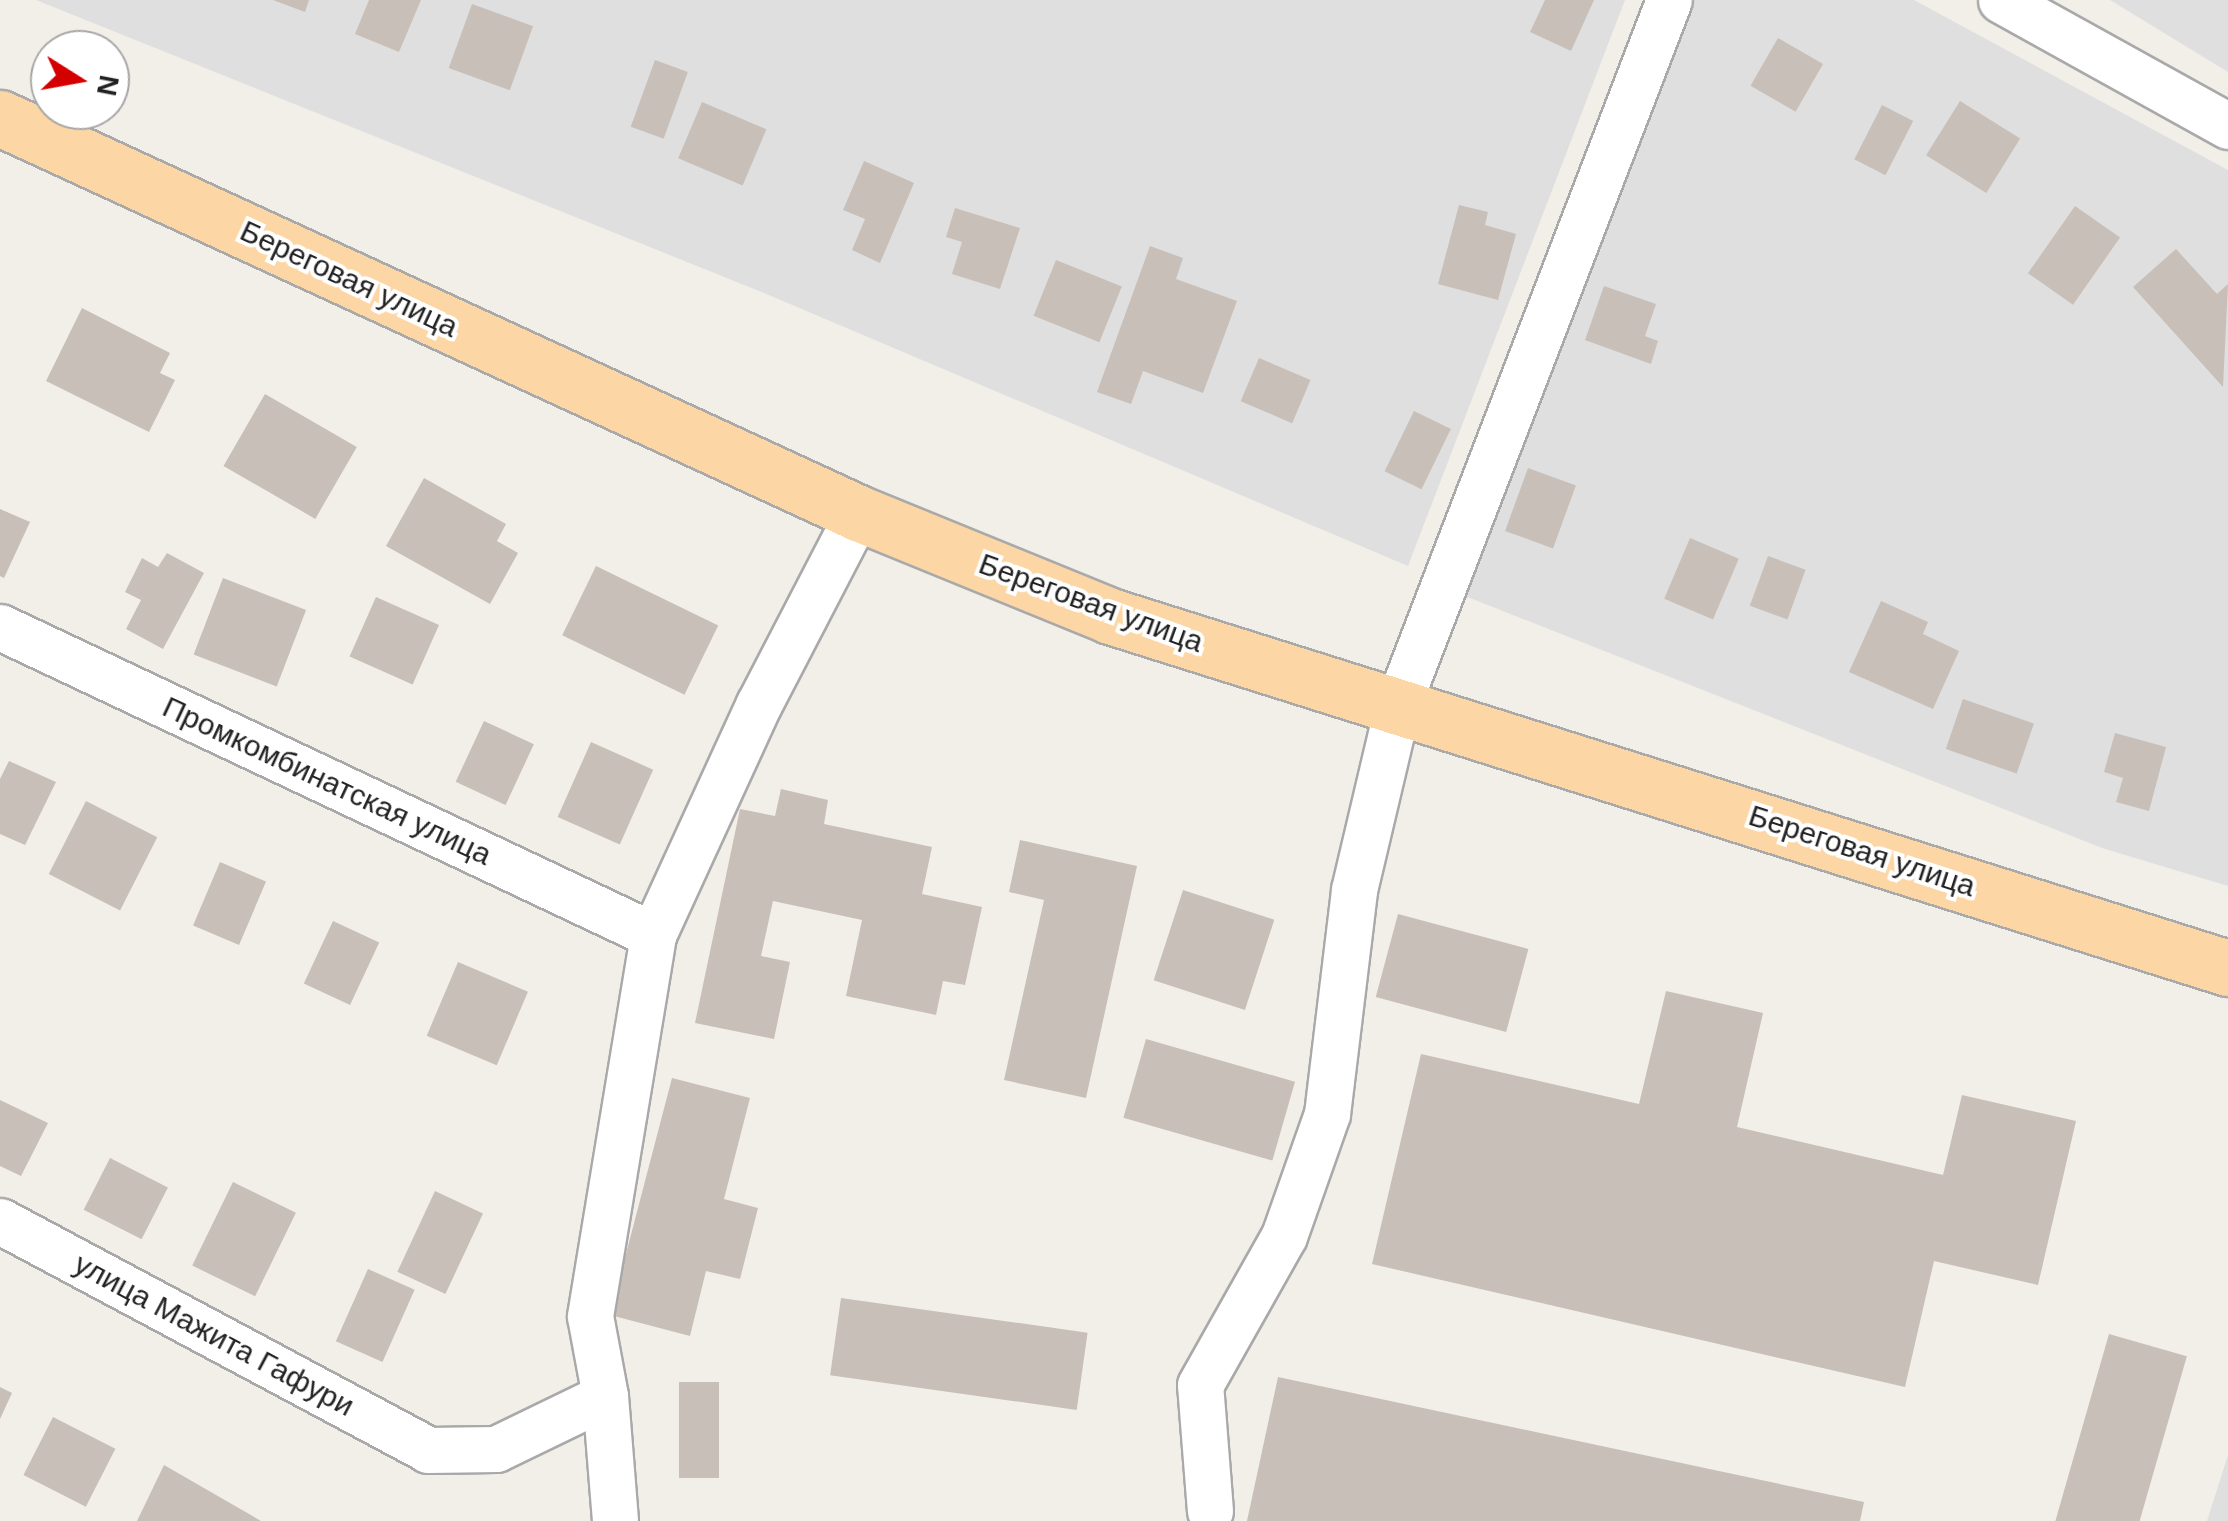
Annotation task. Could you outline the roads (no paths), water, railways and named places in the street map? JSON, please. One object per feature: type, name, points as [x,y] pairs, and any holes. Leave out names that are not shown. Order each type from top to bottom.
[{"type":"main road","name":"Береговая улица","points":[[0,118],[858,513],[1110,616],[2228,968]]},
{"type":"street","points":[[1210,1512],[1200,1385],[1284,1236],[1328,1114],[1354,890],[1398,704],[1669,0]]},
{"type":"street","points":[[2001,0],[2228,126]]},
{"type":"street","points":[[614,1521],[605,1396],[590,1316],[653,935],[759,704],[858,513]]},
{"type":"street","name":"Промкомбинатская улица","points":[[0,627],[653,935]]},
{"type":"street","name":"улица Мажита Гафури","points":[[0,1221],[428,1450],[496,1449],[605,1396]]}]
